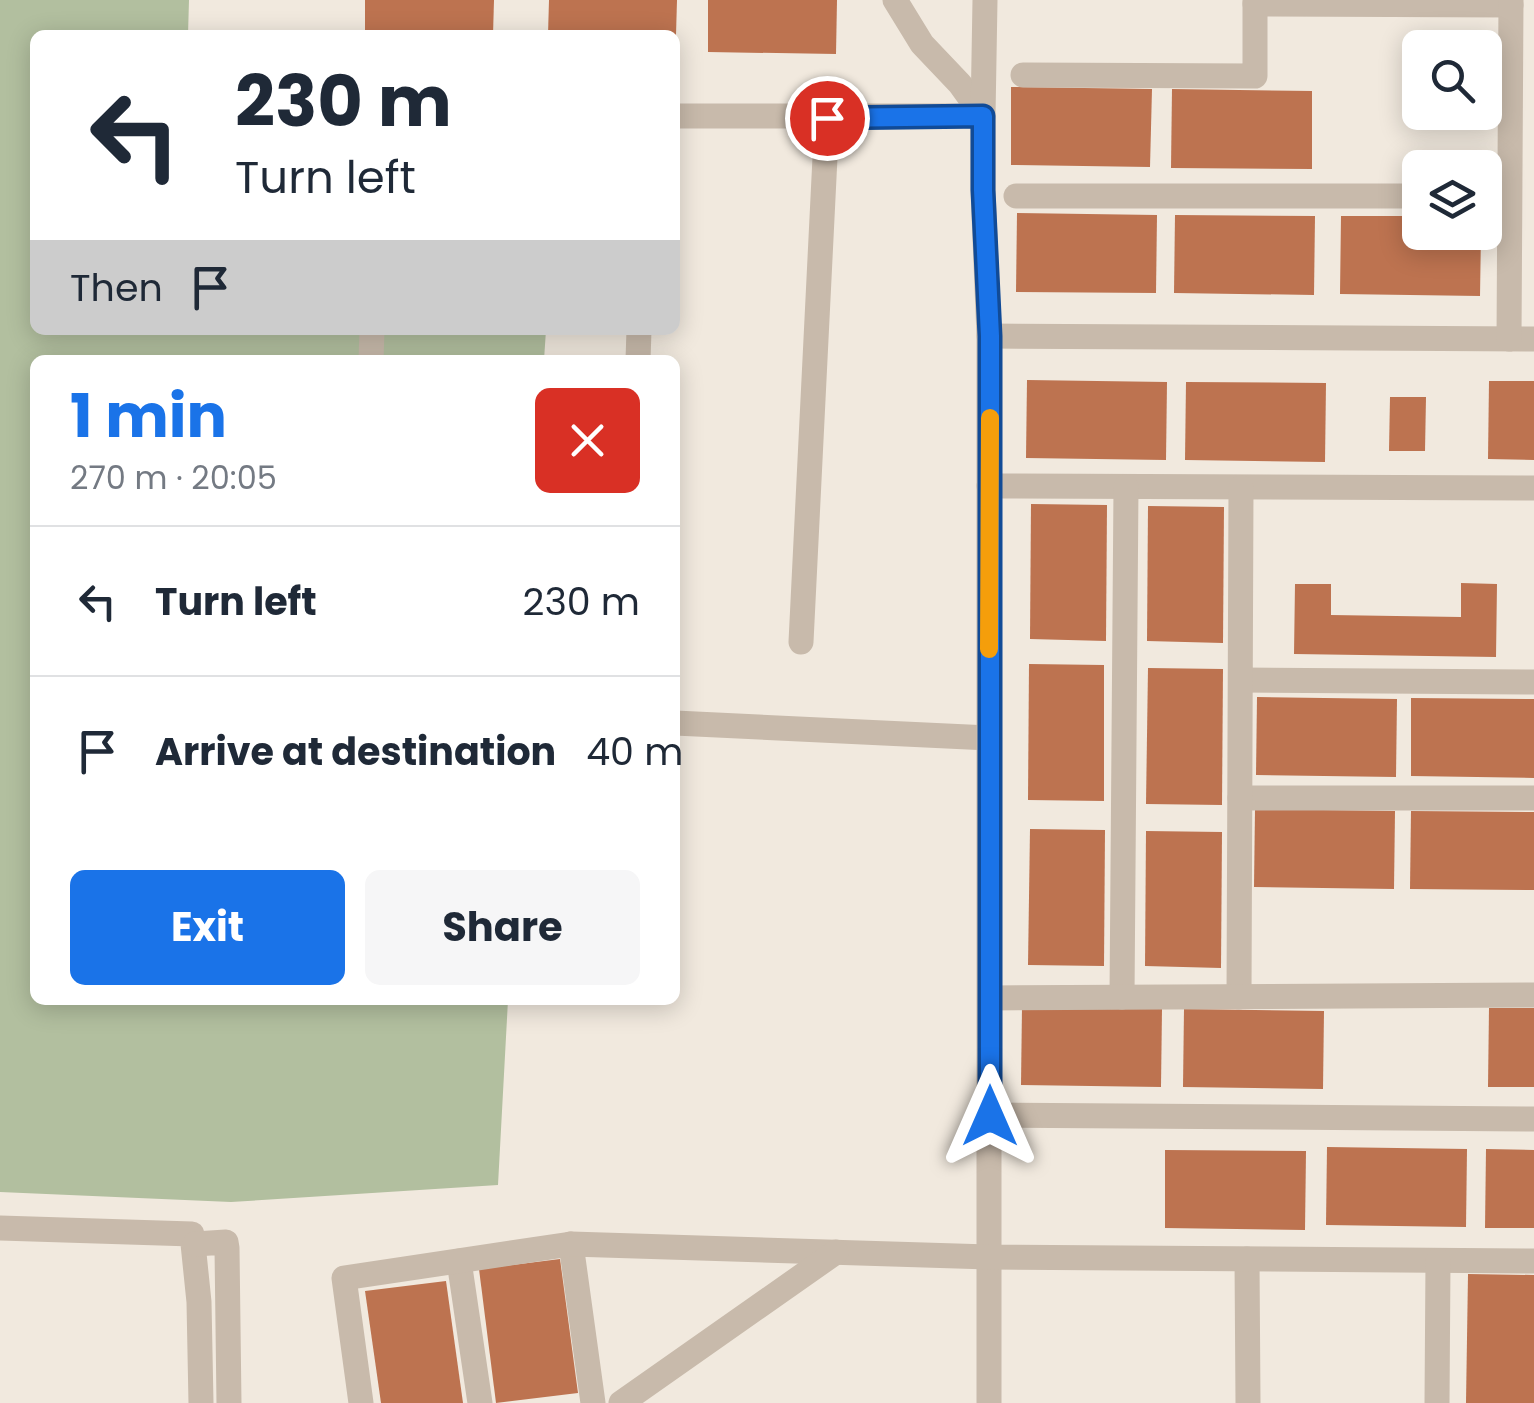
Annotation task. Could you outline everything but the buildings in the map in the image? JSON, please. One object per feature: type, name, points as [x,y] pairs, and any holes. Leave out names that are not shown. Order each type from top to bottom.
[{"type":"street","points":[[895,0],[922,44],[960,84],[983,116]]},
{"type":"street","points":[[985,0],[983,190],[990,336],[988,1403]]},
{"type":"street","points":[[1023,75],[1255,76],[1254,2],[1516,12],[1502,155]]},
{"type":"street","points":[[680,116],[983,116]]},
{"type":"street","points":[[800,642],[827,118]]},
{"type":"street","points":[[1016,196],[1402,196]]},
{"type":"street","points":[[990,336],[1522,339],[1502,220]]},
{"type":"street","points":[[990,486],[1534,488]]},
{"type":"street","points":[[1122,998],[1126,487]]},
{"type":"street","points":[[1239,997],[1241,488]]},
{"type":"street","points":[[1241,680],[1534,682]]},
{"type":"street","points":[[680,724],[989,738]]},
{"type":"street","points":[[1240,798],[1534,798]]},
{"type":"street","points":[[990,998],[1534,995]]},
{"type":"street","points":[[990,1116],[1534,1118]]},
{"type":"street","points":[[0,1228],[192,1234],[201,1403]]},
{"type":"street","points":[[195,1244],[226,1242],[228,1403]]},
{"type":"street","points":[[572,1244],[593,1403]]},
{"type":"street","points":[[361,1403],[344,1278],[572,1244],[989,1257],[1534,1262]]},
{"type":"street","points":[[621,1403],[836,1252]]},
{"type":"street","points":[[1247,1259],[1248,1403]]},
{"type":"street","points":[[1437,1403],[1438,1260]]},
{"type":"street","points":[[459,1261],[480,1403]]},
{"type":"green space","points":[[0,0],[189,0],[188,30],[30,30],[30,335],[546,335],[544,355],[30,355],[30,1005],[508,1005],[498,1185],[231,1202],[0,1192]]},
{"type":"slow traffic","points":[[989,649],[990,418]]},
{"type":"route","points":[[827,118],[983,116],[990,336],[990,1116]]}]
